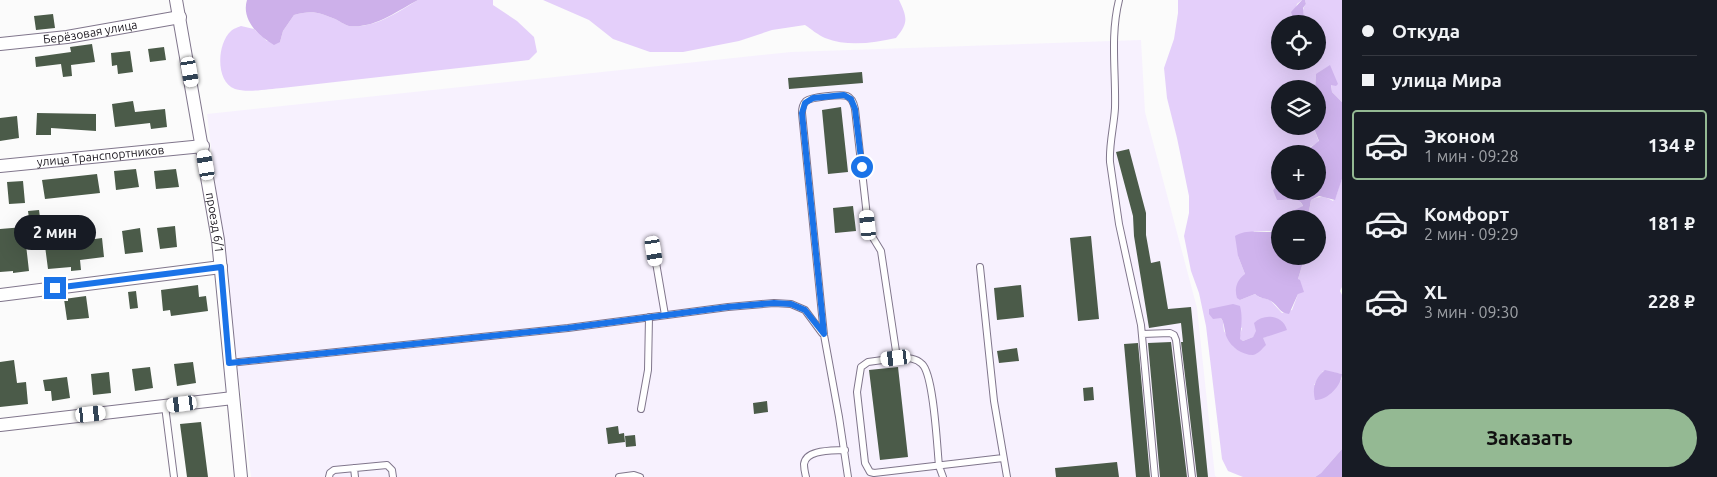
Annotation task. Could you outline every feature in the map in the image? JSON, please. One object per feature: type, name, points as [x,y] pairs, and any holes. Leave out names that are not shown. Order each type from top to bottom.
[{"type":"street","name":"проезд 6/1","points":[[176,0],[213,203],[241,477]]},
{"type":"street","name":"Берёзовая улица","points":[[0,44],[67,37],[180,17]]},
{"type":"street","name":"улица Транспортников","points":[[0,166],[203,146]]},
{"type":"street","points":[[0,295],[221,267]]},
{"type":"street","points":[[0,425],[233,398]]},
{"type":"lane","points":[[1119,0],[1115,20],[1113,65],[1115,108],[1109,152],[1119,224],[1142,334],[1155,477]]},
{"type":"lane","points":[[848,477],[824,334],[802,113],[803,106],[808,100],[813,98],[844,95],[851,99],[855,109],[868,225],[870,233],[881,251],[896,358]]},
{"type":"lane","points":[[654,251],[665,315]]},
{"type":"lane","points":[[980,267],[994,402],[1007,477]]},
{"type":"lane","points":[[229,363],[568,328],[728,307],[784,303],[805,310],[824,334]]},
{"type":"lane","points":[[641,409],[648,370],[649,317]]},
{"type":"lane","points":[[1142,334],[1170,333],[1174,335],[1176,340],[1192,477]]},
{"type":"lane","points":[[943,477],[939,466],[929,377],[922,363],[909,357],[868,362],[861,366],[857,392],[867,468],[870,472],[874,474],[939,466],[1004,458]]},
{"type":"lane","points":[[164,406],[174,477]]},
{"type":"lane","points":[[806,477],[804,464],[807,457],[812,454],[844,450]]},
{"type":"lane","points":[[329,477],[330,473],[334,470],[387,465],[392,470],[393,477]]},
{"type":"lane","points":[[354,468],[354,477]]},
{"type":"lane","points":[[619,477],[634,475],[640,477]]},
{"type":"shaded area","points":[[247,0],[418,0],[385,18],[367,25],[349,26],[315,12],[294,15],[283,31],[280,42],[274,45],[262,37],[252,26],[246,14]]},
{"type":"shaded area","points":[[418,0],[493,0],[493,5],[517,21],[534,37],[537,52],[529,60],[258,90],[246,91],[235,89],[224,79],[220,62],[223,44],[231,31],[238,27],[254,29],[267,41],[280,42],[283,31],[294,15],[315,12],[349,26],[368,25],[385,19]]},
{"type":"shaded area","points":[[543,0],[899,0],[904,11],[905,24],[896,38],[869,43],[834,41],[822,37],[805,25],[772,30],[739,41],[683,52],[650,52],[613,39],[589,20]]},
{"type":"shaded area","points":[[1178,0],[1302,0],[1297,4],[1294,15],[1271,15],[1271,70],[1326,70],[1326,15],[1303,15],[1305,0],[1342,0],[1342,102],[1332,92],[1331,84],[1316,74],[1316,80],[1271,80],[1271,135],[1316,135],[1319,142],[1314,145],[1271,145],[1271,200],[1299,200],[1303,206],[1298,210],[1271,210],[1271,231],[1254,231],[1238,256],[1245,274],[1240,300],[1255,294],[1270,300],[1282,313],[1292,310],[1298,294],[1298,279],[1302,265],[1326,265],[1326,210],[1309,210],[1311,200],[1326,200],[1326,198],[1333,201],[1342,179],[1342,287],[1340,291],[1342,295],[1342,374],[1323,371],[1314,385],[1340,382],[1342,378],[1342,449],[1321,473],[1315,477],[1243,477],[1228,471],[1222,459],[1206,326],[1199,293],[1191,271],[1184,236],[1189,213],[1189,196],[1167,98],[1164,68],[1174,39]],"holes":[[[1221,318],[1242,328],[1239,339],[1243,341],[1253,337],[1257,331],[1268,336],[1234,347],[1224,331]]]},
{"type":"shaded area","points":[[1302,0],[1305,0],[1303,15],[1292,15],[1291,12]]},
{"type":"shaded area","points":[[1141,40],[1145,112],[1197,308],[1215,476],[1217,477],[251,477],[207,114],[791,52]]},
{"type":"shaded area","points":[[1330,65],[1338,84],[1336,86],[1331,85],[1332,92],[1342,102],[1342,179],[1335,200],[1326,198],[1326,145],[1314,145],[1319,141],[1317,135],[1326,135],[1326,80],[1316,80],[1316,74],[1326,70],[1326,68]]},
{"type":"shaded area","points":[[1296,200],[1311,200],[1309,210],[1295,210],[1303,206]]},
{"type":"shaded area","points":[[1251,232],[1271,232],[1271,265],[1302,265],[1298,279],[1304,292],[1298,294],[1289,314],[1281,311],[1271,301],[1255,294],[1240,300],[1237,298],[1237,284],[1245,274],[1238,256],[1235,236]]},
{"type":"shaded area","points":[[1233,304],[1240,306],[1242,318],[1240,339],[1243,341],[1253,337],[1256,331],[1254,323],[1263,318],[1273,317],[1282,321],[1287,330],[1263,338],[1266,345],[1253,355],[1241,352],[1229,341],[1221,318],[1213,319],[1209,314],[1209,309]]},
{"type":"shaded area","points":[[1325,370],[1342,374],[1341,378],[1333,392],[1320,400],[1315,400],[1315,383]]},
{"type":"shaded area","points":[[1342,449],[1342,477],[1315,477],[1321,473]]},
{"type":"building","points":[[53,14],[55,28],[36,30],[34,16]]},
{"type":"building","points":[[92,44],[95,62],[71,65],[72,76],[63,77],[61,64],[36,67],[35,57],[71,52],[70,47]]},
{"type":"building","points":[[164,47],[166,60],[150,62],[148,49]]},
{"type":"building","points":[[130,51],[133,72],[118,74],[117,65],[112,66],[111,53]]},
{"type":"building","points":[[862,72],[863,83],[789,89],[788,78]]},
{"type":"building","points":[[133,101],[135,112],[165,109],[167,127],[151,129],[150,123],[115,127],[112,104]]},
{"type":"building","points":[[841,107],[848,172],[828,174],[822,110]]},
{"type":"building","points":[[37,113],[96,114],[96,131],[51,128],[51,135],[36,135]]},
{"type":"building","points":[[17,116],[19,138],[0,141],[0,118]]},
{"type":"building","points":[[1129,149],[1146,213],[1146,235],[1151,263],[1160,261],[1168,309],[1191,307],[1208,477],[1197,477],[1181,342],[1183,342],[1181,323],[1149,328],[1134,236],[1133,216],[1116,152]]},
{"type":"building","points":[[136,169],[139,187],[116,190],[114,171]]},
{"type":"building","points":[[176,169],[179,187],[156,189],[154,171]]},
{"type":"building","points":[[97,174],[100,193],[45,199],[42,180]]},
{"type":"building","points":[[23,181],[25,203],[9,204],[7,182]]},
{"type":"building","points":[[853,206],[856,231],[835,233],[833,208]]},
{"type":"building","points":[[39,210],[41,225],[30,226],[28,211]]},
{"type":"building","points":[[175,226],[177,247],[160,249],[157,228]]},
{"type":"building","points":[[24,227],[29,271],[0,272],[0,229]]},
{"type":"building","points":[[140,228],[143,252],[125,254],[122,231]]},
{"type":"building","points":[[1091,236],[1099,319],[1078,321],[1070,238]]},
{"type":"building","points":[[102,238],[104,257],[80,260],[81,270],[71,271],[71,267],[48,269],[45,246]]},
{"type":"building","points":[[198,285],[199,297],[206,296],[208,311],[171,316],[170,310],[163,311],[161,290]]},
{"type":"building","points":[[1021,285],[1024,317],[997,320],[994,288]]},
{"type":"building","points":[[136,291],[138,308],[130,309],[128,292]]},
{"type":"building","points":[[86,296],[89,318],[67,320],[64,299]]},
{"type":"building","points":[[1171,342],[1187,477],[1160,477],[1148,343]]},
{"type":"building","points":[[1138,343],[1150,477],[1136,477],[1124,344]]},
{"type":"building","points":[[1017,348],[1019,361],[999,363],[997,351]]},
{"type":"building","points":[[14,360],[17,383],[26,382],[28,404],[0,407],[0,362]]},
{"type":"building","points":[[193,362],[196,383],[177,386],[174,364]]},
{"type":"building","points":[[150,367],[153,388],[135,391],[132,369]]},
{"type":"building","points":[[898,367],[908,457],[880,460],[869,370]]},
{"type":"building","points":[[109,372],[111,393],[93,395],[91,374]]},
{"type":"building","points":[[67,377],[70,398],[52,401],[51,391],[45,391],[43,380]]},
{"type":"building","points":[[1093,387],[1094,400],[1084,401],[1083,388]]},
{"type":"building","points":[[767,401],[768,412],[754,414],[753,403]]},
{"type":"building","points":[[201,422],[208,477],[187,477],[180,424]]},
{"type":"building","points":[[618,426],[619,434],[624,433],[625,442],[608,444],[606,428]]},
{"type":"building","points":[[635,435],[636,446],[626,447],[625,436]]},
{"type":"building","points":[[1117,462],[1119,477],[1056,477],[1055,468]]},
{"type":"route","points":[[55,288],[221,267],[229,363],[568,328],[728,307],[774,303],[791,304],[805,310],[824,334],[802,113],[803,106],[808,100],[844,95],[851,99],[855,109],[862,167]]}]
